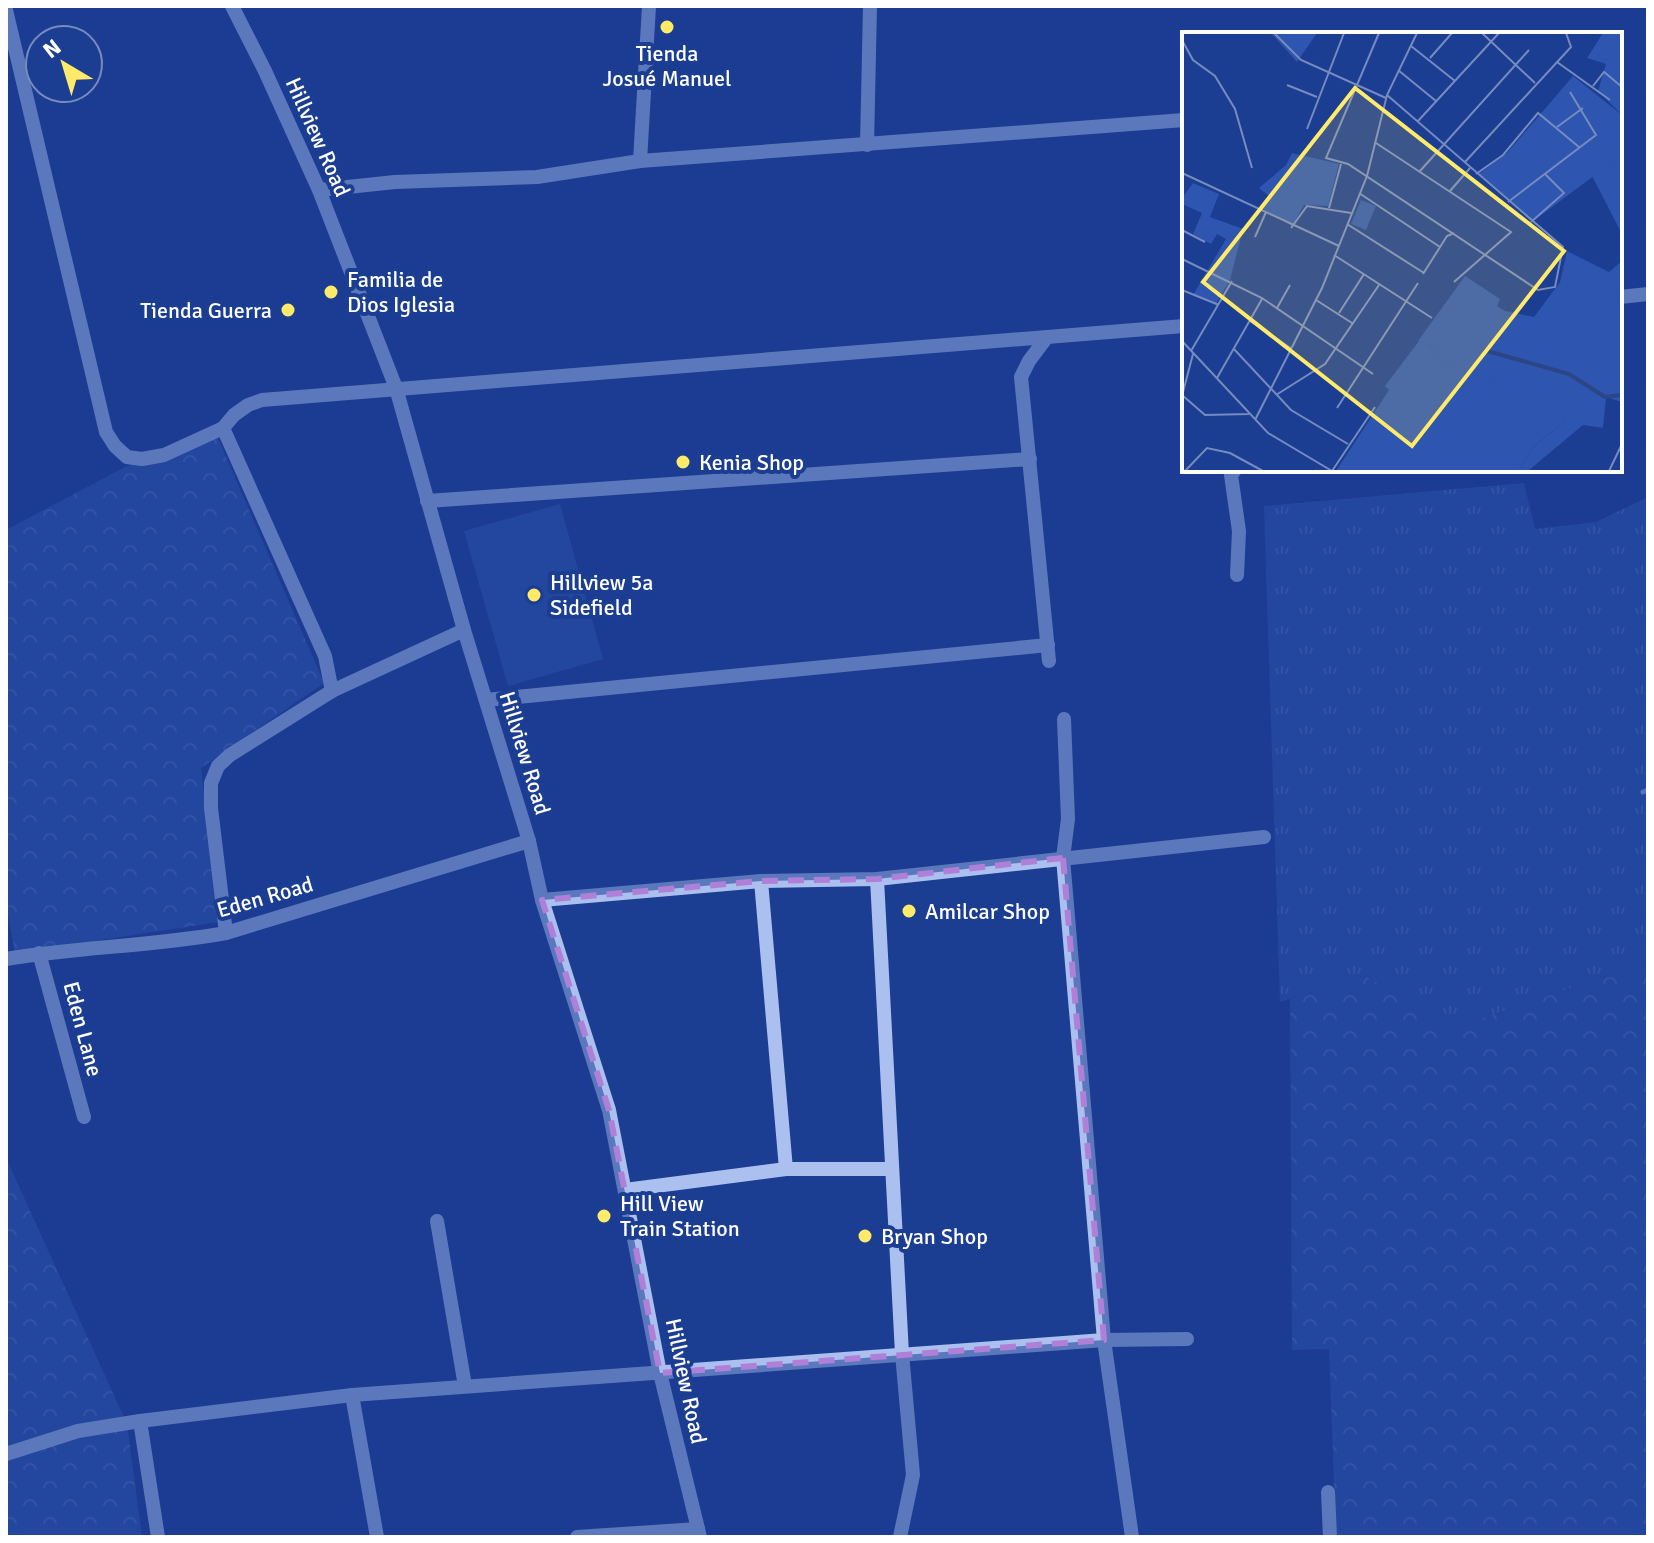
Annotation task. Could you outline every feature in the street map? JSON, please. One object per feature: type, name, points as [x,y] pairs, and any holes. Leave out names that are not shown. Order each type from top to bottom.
[{"type":"street","name":"Hillview Road","points":[[232,6],[319,190],[396,388],[464,630],[529,841],[542,900],[609,1110],[660,1373],[699,1533]]},
{"type":"street","points":[[640,161],[649,6]]},
{"type":"street","points":[[867,145],[870,6]]},
{"type":"street","points":[[6,10],[106,432],[127,457],[142,459],[164,455],[223,428],[241,410],[262,400],[1182,326]]},
{"type":"street","points":[[319,190],[395,182],[537,177],[640,161],[1182,120]]},
{"type":"street","points":[[1622,297],[1648,294]]},
{"type":"street","points":[[1047,337],[1021,377],[1049,661]]},
{"type":"street","points":[[223,428],[325,656],[332,691]]},
{"type":"street","points":[[427,501],[1030,459]]},
{"type":"street","points":[[1233,472],[1231,475],[1239,531],[1237,575]]},
{"type":"street","points":[[226,933],[211,808],[211,783],[218,766],[230,755],[332,691],[464,630]]},
{"type":"street","points":[[486,700],[1048,645]]},
{"type":"street","points":[[1064,719],[1068,819],[1063,858],[1104,1340],[1132,1537]]},
{"type":"street","points":[[542,900],[761,881],[877,879],[1264,837]]},
{"type":"street","name":"Eden Road","points":[[6,959],[226,933],[529,841]]},
{"type":"street","points":[[877,879],[902,1354],[913,1475],[900,1537]]},
{"type":"street","points":[[761,881],[786,1169]]},
{"type":"street","name":"Eden Lane","points":[[39,953],[84,1117]]},
{"type":"street","points":[[625,1190],[786,1169],[892,1169]]},
{"type":"street","points":[[437,1221],[465,1386]]},
{"type":"street","points":[[6,1454],[78,1431],[352,1395],[1104,1340],[1187,1339]]},
{"type":"street","points":[[352,1395],[377,1537]]},
{"type":"street","points":[[140,1421],[158,1537]]},
{"type":"street","points":[[1328,1492],[1330,1537]]},
{"type":"street","points":[[577,1537],[699,1533]]},
{"type":"highlighted area","points":[[1063,858],[1104,1340],[660,1373],[609,1110],[542,900],[761,881],[877,879]]},
{"type":"green space","points":[[217,436],[324,683],[201,768],[219,922],[15,953],[6,904],[6,530],[125,467]]},
{"type":"green space","points":[[1524,483],[1535,529],[1596,522],[1648,497],[1648,962],[1456,1027],[1365,976],[1280,1002],[1264,506]]},
{"type":"green space","name":"Hillview 5a Sidefield","points":[[560,504],[603,659],[508,686],[464,531]]},
{"type":"green space","points":[[1648,962],[1648,1537],[1336,1537],[1329,1349],[1292,1350],[1290,999],[1365,976],[1456,1027]]},
{"type":"green space","points":[[6,1158],[127,1424],[142,1537],[6,1537]]},
{"type":"waterway","points":[[1643,792],[1648,790]]},
{"type":"place","name":"Tienda Josué Manuel","points":[[667,27]]},
{"type":"place","name":"Familia de Dios Iglesia","points":[[331,292]]},
{"type":"place","name":"Tienda Guerra","points":[[288,310]]},
{"type":"place","name":"Kenia Shop","points":[[683,462]]},
{"type":"place","name":"Hillview 5a Sidefield","points":[[534,595]]},
{"type":"place","name":"Amilcar Shop","points":[[909,911]]},
{"type":"place","name":"Hill View Train Station","points":[[604,1216]]},
{"type":"place","name":"Bryan Shop","points":[[865,1236]]}]
